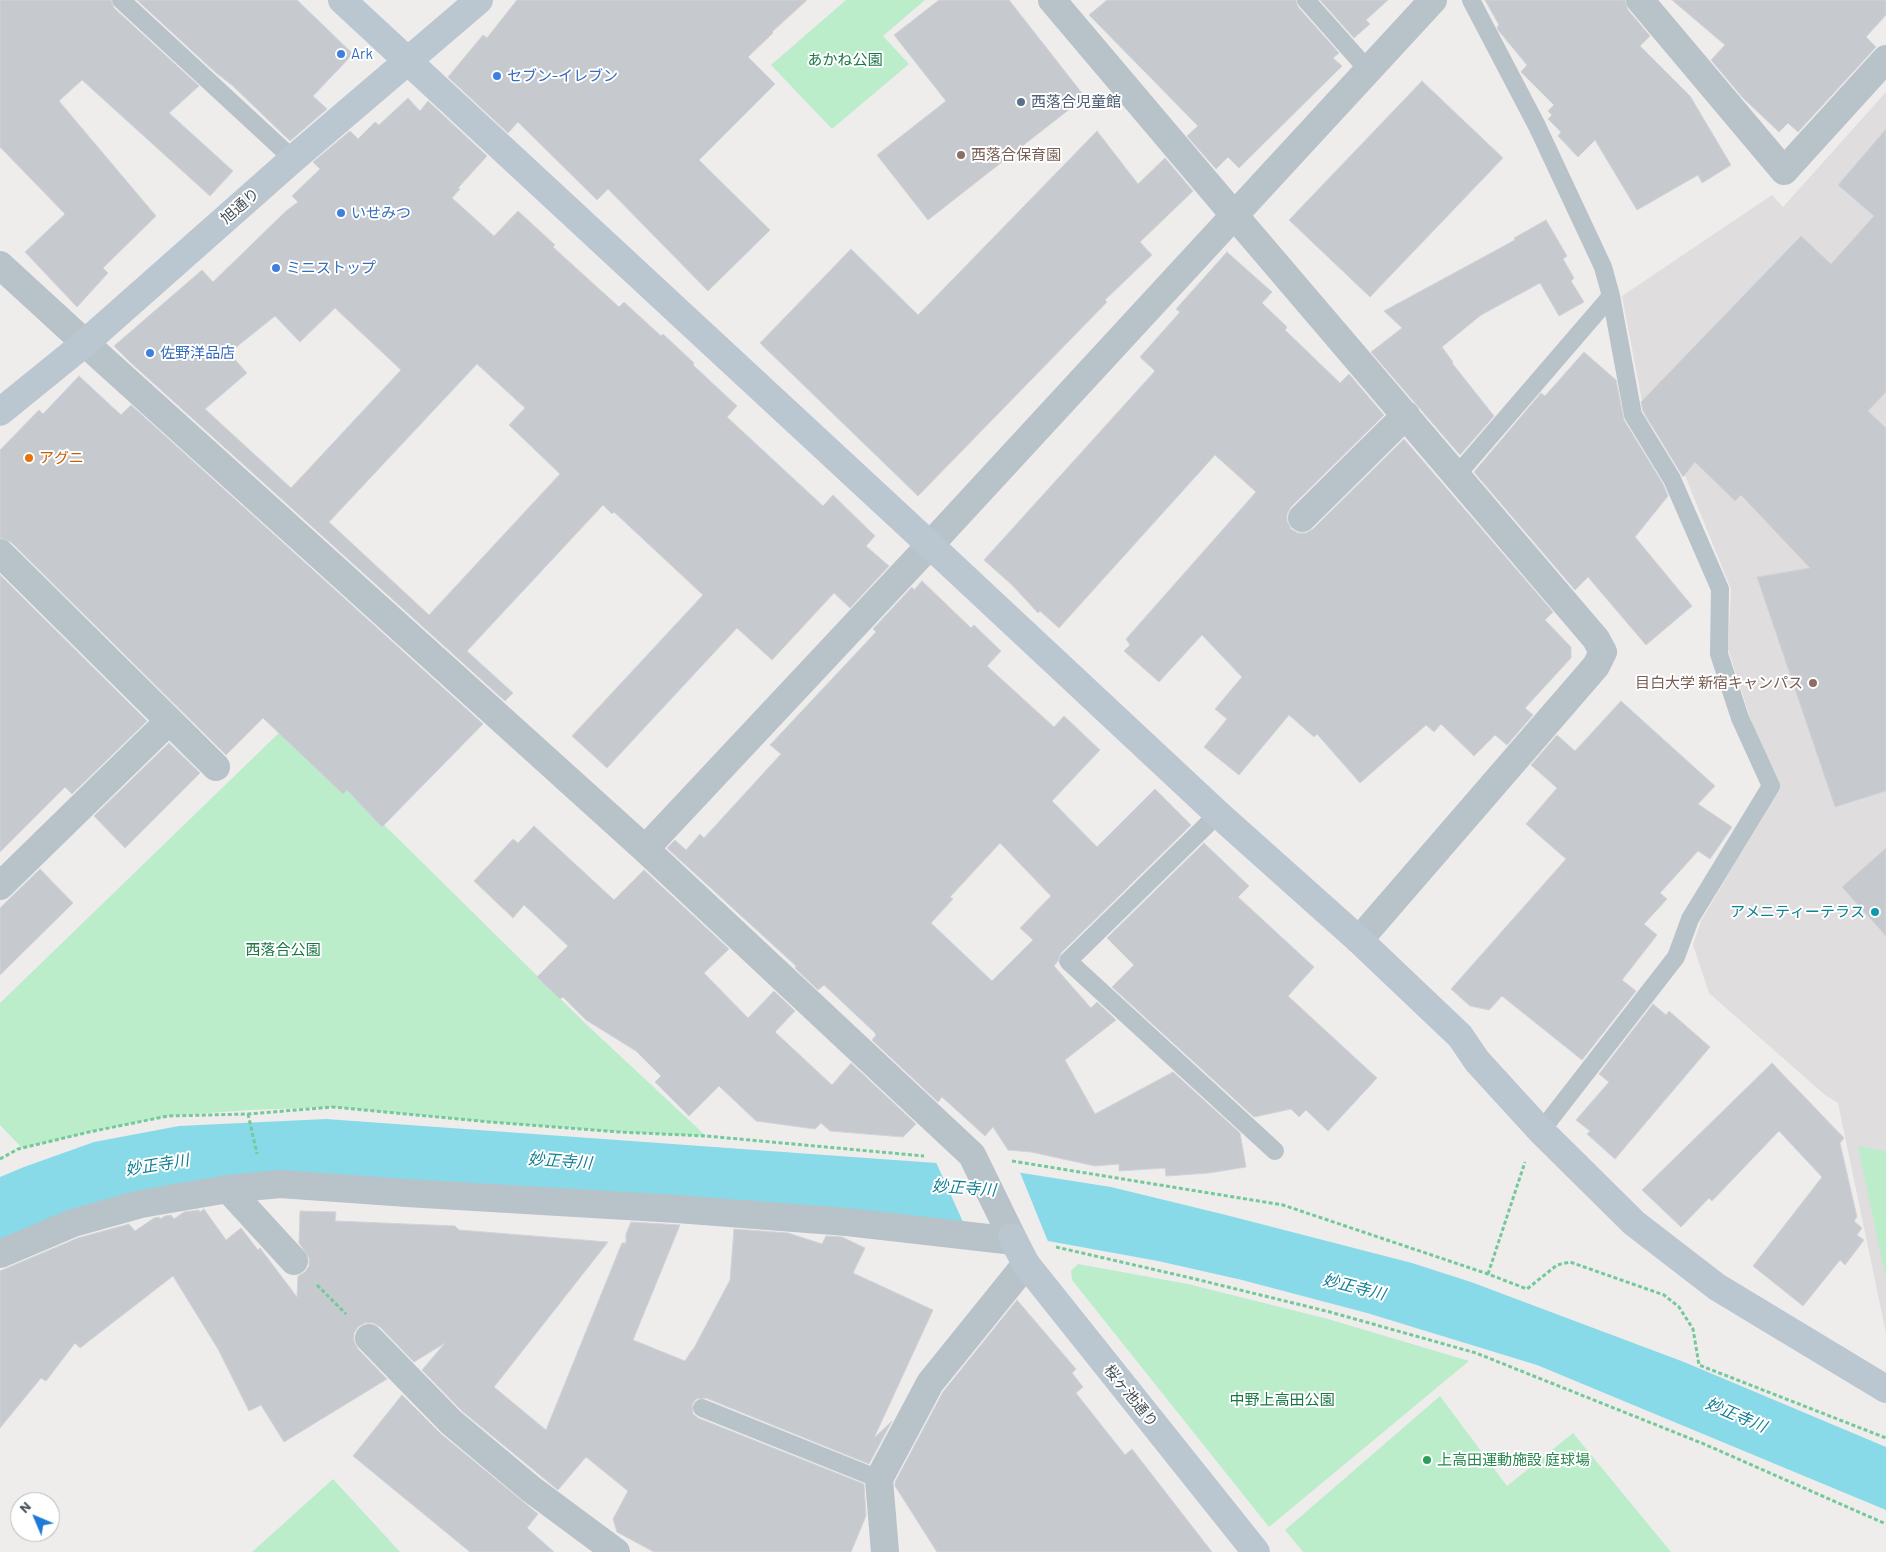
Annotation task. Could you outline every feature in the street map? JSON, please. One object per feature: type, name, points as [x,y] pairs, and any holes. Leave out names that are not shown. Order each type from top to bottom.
[{"type":"street","points":[[342,0],[1218,814],[1359,940],[1460,1036],[1477,1061],[1541,1130],[1634,1223],[1717,1287],[1886,1390]]},
{"type":"street","name":"旭通り","points":[[0,412],[85,343],[293,159],[479,0]]},
{"type":"street","points":[[1052,0],[1406,415],[1596,640],[1603,652],[1596,666],[1359,940]]},
{"type":"street","points":[[645,849],[930,545],[1433,0]]},
{"type":"street","points":[[1640,0],[1784,171],[1886,59]]},
{"type":"street","points":[[0,265],[645,849],[975,1161],[1017,1247]]},
{"type":"street","points":[[1302,518],[1406,415]]},
{"type":"street","points":[[0,553],[216,767]]},
{"type":"street","points":[[0,886],[169,721]]},
{"type":"street","points":[[0,1254],[73,1223],[141,1204],[228,1188],[280,1184],[407,1194],[677,1209],[847,1222],[1017,1247]]},
{"type":"street","points":[[228,1188],[294,1261]]},
{"type":"street","points":[[885,1552],[878,1479],[930,1382],[1017,1247]]},
{"type":"street","name":"桜ヶ池通り","points":[[1017,1247],[1256,1552]]},
{"type":"street","points":[[369,1338],[451,1422],[532,1489],[616,1552]]},
{"type":"lane","points":[[121,0],[293,159]]},
{"type":"lane","points":[[1306,0],[1369,70]]},
{"type":"lane","points":[[1471,0],[1537,126],[1603,267],[1611,296],[1633,415],[1672,479],[1720,589],[1719,654],[1740,718],[1772,786],[1690,920],[1676,957],[1541,1130]]},
{"type":"lane","points":[[1456,476],[1611,296]]},
{"type":"lane","points":[[1218,814],[1068,960],[1275,1152]]},
{"type":"lane","points":[[702,1408],[878,1479]]},
{"type":"path","points":[[0,1159],[18,1149],[168,1116],[248,1114],[333,1107],[490,1122],[620,1132],[706,1136],[975,1161],[1284,1206],[1488,1274],[1526,1289],[1557,1265],[1570,1262],[1664,1295],[1679,1307],[1693,1329],[1699,1365],[1886,1438]]},
{"type":"path","points":[[248,1114],[250,1121]]},
{"type":"path","points":[[1488,1274],[1530,1146],[1541,1130]]},
{"type":"path","points":[[1017,1247],[1052,1246],[1191,1278],[1330,1312],[1476,1353],[1704,1444],[1886,1524]]},
{"type":"path","points":[[294,1261],[369,1338]]},
{"type":"shaded area","name":"目白大学 新宿キャンパス","points":[[1886,92],[1886,1333],[1838,1103],[1825,1095],[1709,993],[1693,945],[1701,921],[1778,788],[1750,717],[1728,649],[1731,589],[1684,473],[1645,417],[1622,296],[1772,195],[1783,207]]},
{"type":"green space","name":"あかね公園","points":[[846,0],[925,0],[883,36],[909,64],[832,129],[771,65]]},
{"type":"green space","name":"西落合公園","points":[[283,729],[361,802],[587,1025],[706,1136],[619,1132],[490,1122],[333,1107],[250,1110],[168,1116],[22,1148],[0,1125],[0,1003]]},
{"type":"green space","points":[[1858,1146],[1886,1151],[1886,1279]]},
{"type":"green space","name":"中野上高田公園","points":[[1078,1264],[1188,1284],[1328,1319],[1469,1361],[1269,1527],[1072,1280],[1071,1271]]},
{"type":"green space","name":"上高田運動施設 庭球場","points":[[1440,1396],[1507,1486],[1573,1433],[1671,1552],[1303,1552],[1285,1530]]},
{"type":"green space","points":[[333,1479],[400,1552],[252,1552]]},
{"type":"water","name":"妙正寺川","points":[[326,1119],[950,1164],[1111,1187],[1226,1215],[1412,1263],[1471,1282],[1684,1362],[1886,1447],[1886,1510],[1537,1365],[1367,1313],[1242,1280],[1158,1261],[1048,1241],[280,1177],[0,1242],[0,1177],[24,1167],[94,1142],[179,1126]]},
{"type":"pier","points":[[935,1160],[1019,1170],[1049,1244],[968,1233]]},
{"type":"building","points":[[0,0],[111,0],[114,8],[199,86],[169,113],[233,171],[210,196],[82,80],[59,101],[156,216],[103,268],[108,273],[77,307],[25,252],[65,214],[0,147]]},
{"type":"building","points":[[137,0],[297,0],[353,54],[313,96],[327,109],[290,141],[233,86],[215,72]]},
{"type":"building","points":[[517,0],[807,0],[748,57],[775,84],[699,160],[770,230],[708,291],[608,189],[597,200],[518,122],[508,133],[448,77],[483,35],[487,38]]},
{"type":"building","points":[[939,0],[1009,0],[1085,97],[928,220],[877,155],[946,101],[894,35]]},
{"type":"building","points":[[1107,0],[1296,0],[1298,7],[1339,53],[1333,58],[1342,66],[1239,168],[1228,157],[1216,169],[1187,136],[1198,126],[1089,15]]},
{"type":"building","points":[[1320,0],[1388,0],[1366,20],[1370,24],[1354,38]]},
{"type":"building","points":[[1485,0],[1625,0],[1628,10],[1650,36],[1640,46],[1690,96],[1731,165],[1702,183],[1698,175],[1637,210],[1595,140],[1578,157],[1558,136],[1561,132],[1548,119],[1552,115],[1548,111],[1554,105],[1521,72],[1527,65],[1498,30],[1497,27],[1499,25]]},
{"type":"building","points":[[1672,0],[1886,0],[1886,15],[1866,37],[1876,47],[1798,132],[1788,123],[1779,132],[1743,98],[1711,60],[1725,45]]},
{"type":"building","points":[[1422,81],[1503,158],[1370,297],[1289,220]]},
{"type":"building","points":[[408,98],[420,111],[428,101],[487,156],[458,188],[460,189],[452,198],[494,236],[518,211],[555,245],[553,247],[619,307],[624,302],[694,363],[693,365],[737,406],[727,417],[823,506],[833,495],[875,536],[866,546],[889,566],[850,608],[834,593],[772,660],[737,628],[607,768],[572,736],[703,595],[614,512],[612,514],[603,505],[467,651],[513,693],[505,701],[114,346],[202,270],[213,282],[286,211],[298,202],[292,196],[320,169],[313,162],[350,131],[358,139],[375,122],[379,125]],"holes":[[[335,308],[401,370],[291,488],[205,409],[247,373],[229,353],[275,316],[300,342]],[[477,364],[525,408],[509,425],[560,474],[429,615],[329,522]]]},
{"type":"building","points":[[1886,129],[1886,392],[1868,411],[1886,428],[1886,791],[1835,807],[1757,577],[1810,568],[1741,495],[1735,501],[1695,462],[1683,477],[1643,411],[1641,402],[1801,236],[1831,264],[1874,216],[1838,185]]},
{"type":"building","points":[[1097,131],[1138,184],[1165,158],[1193,191],[1140,242],[1152,255],[1105,300],[1107,302],[918,496],[760,343],[851,249],[918,315]]},
{"type":"building","points":[[1546,220],[1567,256],[1563,259],[1574,278],[1571,281],[1584,302],[1559,316],[1540,283],[1481,315],[1442,347],[1452,363],[1494,416],[1460,455],[1371,352],[1402,328],[1384,311],[1515,240],[1514,238]]},
{"type":"building","points":[[1227,252],[1272,292],[1262,303],[1287,327],[1285,330],[1340,383],[1349,374],[1384,415],[1291,507],[1287,514],[1287,521],[1291,529],[1298,533],[1306,533],[1313,529],[1404,439],[1553,612],[1545,620],[1571,647],[1571,658],[1525,708],[1533,715],[1507,745],[1495,735],[1474,756],[1441,724],[1434,732],[1426,725],[1360,783],[1317,734],[1314,737],[1289,715],[1239,775],[1204,747],[1227,719],[1215,709],[1242,677],[1202,635],[1159,682],[1124,651],[1130,645],[1126,639],[1256,492],[1215,455],[1059,628],[1040,611],[1038,613],[1012,585],[984,560],[1155,371],[1140,357],[1180,312],[1176,309]]},
{"type":"building","points":[[1584,352],[1616,380],[1624,420],[1663,484],[1668,496],[1635,537],[1692,606],[1646,645],[1588,577],[1575,590],[1474,472],[1541,393],[1545,396]]},
{"type":"building","points":[[79,376],[121,415],[131,405],[483,724],[382,827],[347,790],[343,794],[263,718],[226,755],[11,542],[0,538],[0,450],[39,410],[43,414]]},
{"type":"building","points":[[0,575],[147,721],[72,794],[65,787],[0,852]]},
{"type":"building","points":[[922,581],[971,628],[974,625],[1001,651],[987,666],[1054,727],[1064,716],[1100,750],[1052,801],[1097,847],[1155,789],[1191,825],[1061,953],[1054,966],[1091,1008],[1097,1002],[1116,1020],[1065,1060],[1095,1114],[1173,1072],[1240,1133],[1246,1167],[1209,1173],[1166,1176],[1165,1168],[1119,1171],[1119,1164],[1095,1166],[1031,1152],[1008,1150],[993,1127],[985,1136],[942,1097],[938,1102],[872,1040],[876,1035],[875,1033],[824,985],[818,990],[795,968],[796,966],[667,848],[675,840],[686,850],[700,834],[704,838],[781,754],[770,745],[876,632],[873,629],[912,587],[914,590]],"holes":[[[1000,843],[1051,896],[1020,928],[1033,940],[992,981],[931,923],[953,899],[950,897]]]},
{"type":"building","points":[[1621,701],[1715,786],[1698,804],[1732,827],[1710,859],[1698,851],[1660,893],[1667,899],[1644,924],[1657,935],[1622,980],[1636,991],[1582,1060],[1502,996],[1489,1010],[1470,1006],[1451,989],[1566,859],[1526,824],[1557,788],[1531,765],[1557,735],[1575,751]]},
{"type":"building","points":[[169,743],[200,773],[125,848],[94,816]]},
{"type":"building","points":[[534,826],[614,900],[644,870],[729,949],[704,973],[748,1018],[774,991],[795,1011],[775,1032],[832,1085],[851,1063],[916,1124],[903,1137],[830,1131],[821,1123],[815,1129],[756,1121],[719,1086],[689,1116],[655,1082],[661,1076],[636,1051],[586,1020],[563,997],[560,999],[537,977],[568,946],[524,905],[513,918],[474,881],[513,839],[518,843]]},
{"type":"building","points":[[1204,843],[1249,886],[1238,897],[1314,967],[1288,996],[1377,1078],[1328,1131],[1306,1110],[1299,1117],[1291,1109],[1254,1117],[1112,987],[1134,965],[1107,938]]},
{"type":"building","name":"アメニティーテラス","points":[[1886,848],[1886,936],[1842,887]]},
{"type":"building","points":[[40,869],[73,903],[0,975],[0,908]]},
{"type":"building","points":[[1653,1004],[1666,1015],[1669,1011],[1710,1047],[1615,1159],[1587,1134],[1590,1131],[1576,1120],[1609,1082],[1599,1074]]},
{"type":"building","points":[[1772,1063],[1844,1138],[1840,1143],[1857,1217],[1854,1221],[1862,1228],[1857,1235],[1864,1240],[1845,1265],[1840,1260],[1803,1306],[1753,1266],[1822,1177],[1779,1131],[1712,1201],[1709,1198],[1681,1227],[1642,1190]]},
{"type":"building","points":[[204,1209],[226,1240],[241,1228],[258,1250],[260,1248],[297,1297],[298,1276],[305,1272],[309,1266],[309,1258],[299,1243],[300,1211],[336,1212],[335,1221],[455,1226],[459,1230],[608,1242],[494,1387],[546,1430],[622,1243],[626,1243],[626,1234],[631,1222],[680,1225],[633,1340],[685,1361],[693,1350],[730,1280],[734,1229],[788,1233],[822,1244],[826,1236],[842,1237],[865,1248],[853,1273],[933,1310],[874,1438],[892,1421],[869,1464],[706,1398],[696,1399],[692,1405],[693,1414],[698,1418],[864,1484],[866,1516],[851,1552],[654,1552],[617,1532],[613,1519],[628,1491],[586,1457],[558,1490],[462,1411],[422,1370],[445,1343],[414,1362],[380,1327],[373,1323],[365,1323],[358,1327],[354,1333],[354,1341],[358,1349],[387,1379],[284,1442],[261,1405],[249,1411],[218,1349],[173,1276],[80,1348],[75,1343],[46,1381],[41,1378],[0,1428],[0,1271],[78,1238],[129,1224],[135,1231],[154,1218],[159,1217],[160,1219],[171,1215],[174,1219],[184,1212],[199,1210],[200,1212]]},
{"type":"building","points":[[1017,1300],[1076,1369],[1072,1373],[1083,1387],[1076,1393],[1125,1455],[1132,1449],[1212,1552],[937,1552],[895,1486],[895,1482],[943,1392]]},
{"type":"building","points":[[402,1395],[441,1434],[538,1514],[527,1528],[554,1552],[470,1552],[353,1456]]},
{"type":"place","name":"Ark","points":[[341,54]]},
{"type":"place","name":"セブン-イレブン","points":[[497,76]]},
{"type":"place","name":"西落合児童館","points":[[1021,102]]},
{"type":"place","name":"西落合保育園","points":[[961,155]]},
{"type":"place","name":"いせみつ","points":[[341,213]]},
{"type":"place","name":"ミニストップ","points":[[276,268]]},
{"type":"place","name":"佐野洋品店","points":[[150,353]]},
{"type":"place","name":"アグニ","points":[[29,458]]},
{"type":"place","name":"目白大学 新宿キャンパス","points":[[1813,683]]},
{"type":"place","name":"アメニティーテラス","points":[[1875,912]]},
{"type":"place","name":"上高田運動施設 庭球場","points":[[1427,1460]]}]
